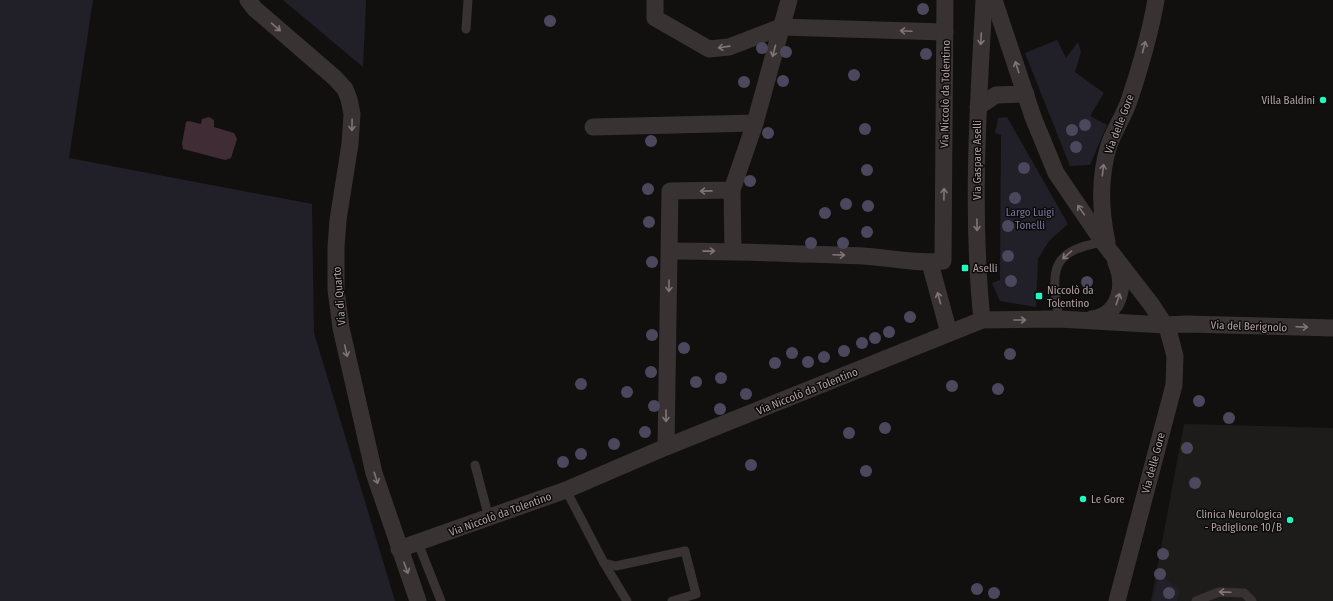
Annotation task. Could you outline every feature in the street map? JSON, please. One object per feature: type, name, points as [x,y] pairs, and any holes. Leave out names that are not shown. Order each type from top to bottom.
[{"type":"street","name":"Via di Quarto","points":[[248,0],[256,9],[335,78],[345,89],[349,99],[352,127],[338,220],[336,290],[341,328],[374,473],[418,601]]},
{"type":"street","name":"Via Niccolò da Tolentino","points":[[655,0],[655,18],[709,49],[729,47],[781,27],[945,32]]},
{"type":"street","points":[[733,251],[732,190],[755,123],[789,0]]},
{"type":"street","name":"Via Niccolò da Tolentino","points":[[930,263],[943,261],[945,0]]},
{"type":"street","name":"Via Gaspare Aselli","points":[[982,320],[978,268],[978,107],[984,0]]},
{"type":"street","points":[[994,0],[1026,94],[1056,173],[1107,248],[1119,275],[1120,290],[1118,302],[1103,316],[1094,320]]},
{"type":"street","name":"Via delle Gore","points":[[1117,601],[1174,385],[1175,356],[1173,344],[1165,325],[1151,304],[1107,248],[1102,221],[1101,200],[1104,161],[1109,144],[1128,102],[1156,0]]},
{"type":"street","points":[[978,107],[996,95],[1026,94]]},
{"type":"street","points":[[593,127],[755,123]]},
{"type":"street","points":[[666,447],[666,355],[670,251],[670,191],[732,190]]},
{"type":"street","points":[[670,251],[733,251],[889,258],[930,263],[949,333]]},
{"type":"street","name":"Via Niccolò da Tolentino","points":[[399,549],[566,490],[666,447],[982,320],[1059,319]]},
{"type":"street","points":[[1059,319],[1165,325]]},
{"type":"street","name":"Via del Berignolo","points":[[1165,325],[1187,324],[1333,328]]},
{"type":"lane","points":[[466,29],[468,0]]},
{"type":"lane","points":[[1059,319],[1055,294],[1055,275],[1061,260],[1068,252],[1077,248],[1107,248]]},
{"type":"lane","points":[[474,465],[489,518]]},
{"type":"lane","points":[[566,490],[604,563],[627,601]]},
{"type":"lane","points":[[418,543],[441,601]]},
{"type":"lane","points":[[604,563],[616,566],[685,551],[696,594],[672,601]]},
{"type":"lane","points":[[1196,601],[1219,592],[1244,593],[1252,601]]},
{"type":"shaded area","points":[[209,117],[214,120],[214,127],[234,133],[237,139],[231,158],[225,160],[183,149],[182,144],[186,122],[189,121],[201,124],[202,119]]},
{"type":"shaded area","points":[[1184,424],[1333,428],[1333,601],[1151,601]]},
{"type":"green space","points":[[0,0],[93,0],[69,158],[312,204],[314,333],[395,601],[0,601]]},
{"type":"green space","points":[[283,0],[366,0],[363,67]]},
{"type":"green space","points":[[1057,40],[1066,58],[1078,42],[1081,52],[1075,72],[1104,93],[1090,116],[1107,125],[1090,165],[1070,166],[1025,53]]},
{"type":"green space","name":"Largo Luigi Tonelli","points":[[1007,117],[1068,224],[1049,241],[1038,259],[1036,307],[1000,301],[992,283],[1000,280],[1001,135],[995,133],[998,118]]},
{"type":"green space","points":[[1160,574],[1180,590],[1177,601],[1152,601]]},
{"type":"place","name":"Villa Baldini","points":[[1323,100]]},
{"type":"place","name":"Aselli","points":[[965,268]]},
{"type":"place","name":"Niccolò da Tolentino","points":[[1039,296]]},
{"type":"place","name":"Le Gore","points":[[1083,499]]},
{"type":"place","name":"Clinica Neurologica - Padiglione 10/B","points":[[1290,520]]}]
